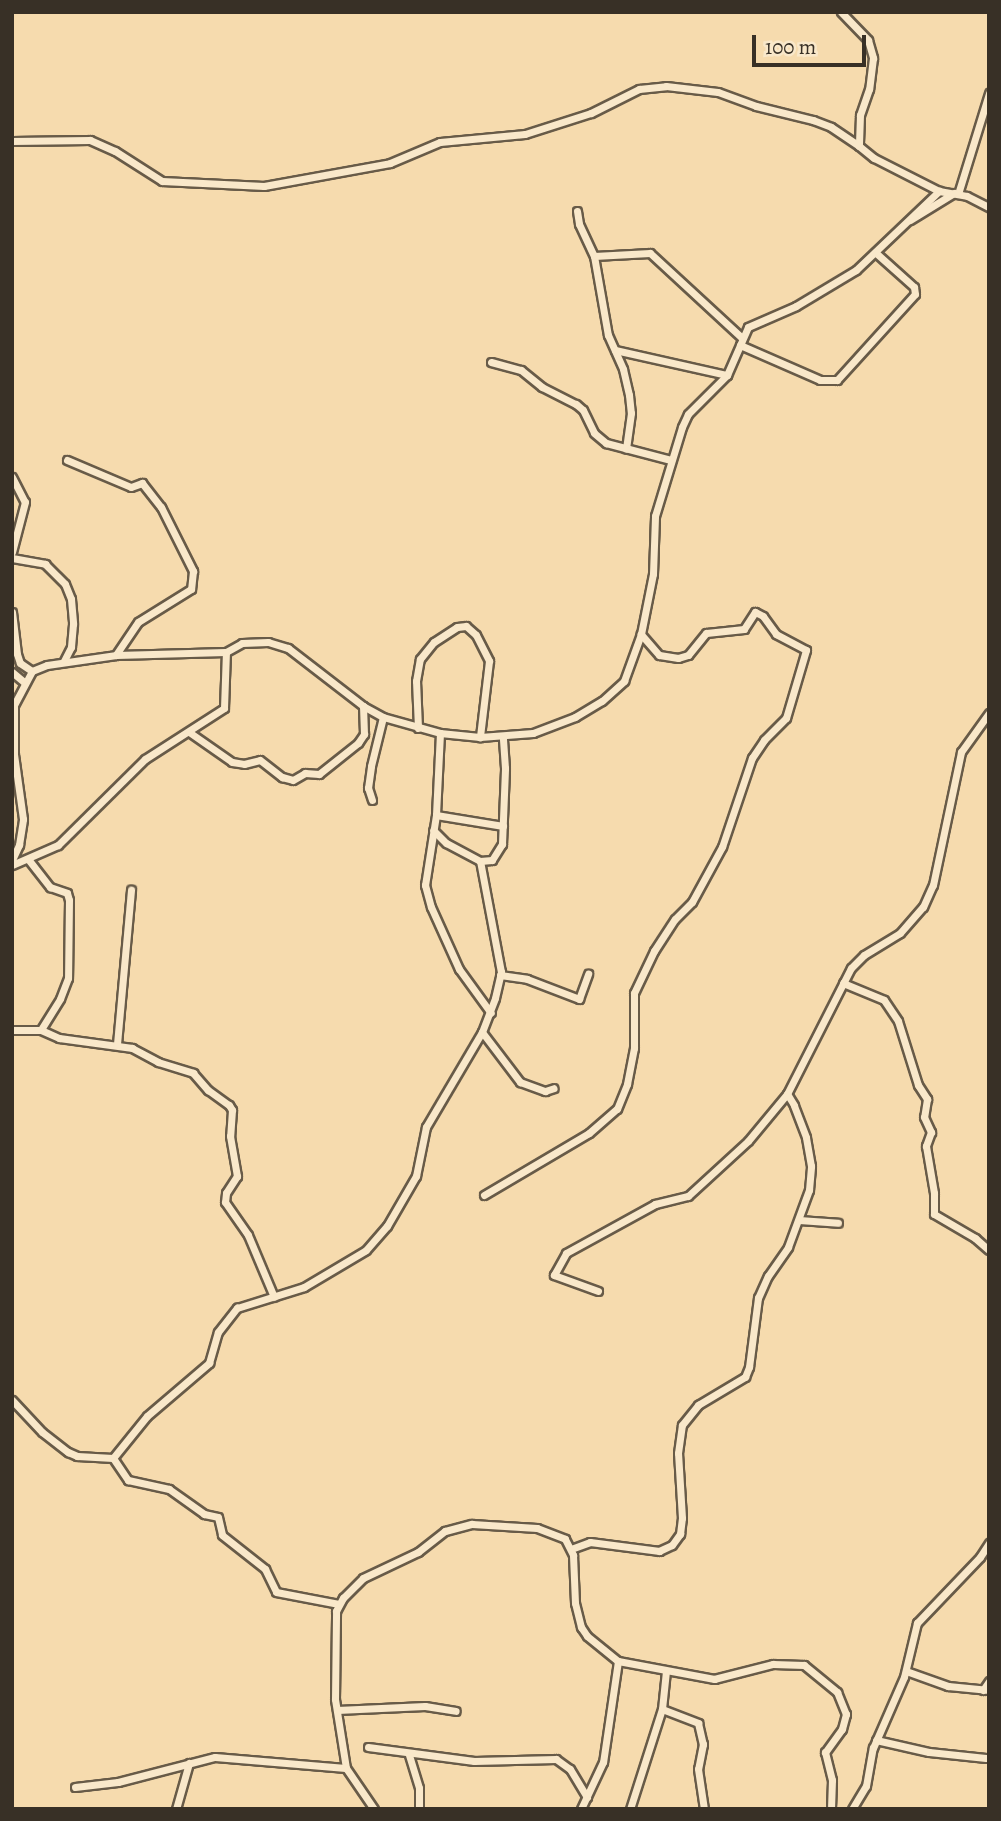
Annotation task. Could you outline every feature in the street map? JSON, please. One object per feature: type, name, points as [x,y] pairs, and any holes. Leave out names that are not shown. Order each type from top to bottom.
[{"type":"street","points":[[841,12],[868,40],[873,58],[869,89],[860,115],[859,146]]},
{"type":"street","points":[[12,141],[90,140],[115,151],[162,181],[264,186],[390,163],[440,142],[525,135],[584,116],[644,87],[666,86],[709,90],[756,106],[813,120],[831,127],[874,159],[939,191],[956,193],[989,207]]},
{"type":"street","points":[[904,223],[956,193],[989,93]]},
{"type":"street","points":[[12,862],[19,845],[23,820],[13,734],[14,705],[32,671],[64,661],[116,655],[226,652],[249,642],[281,645],[383,718],[440,733],[480,737],[533,733],[575,717],[614,693],[624,681],[641,634],[653,574],[655,516],[688,414],[727,375],[748,327],[796,306],[866,262],[939,191]]},
{"type":"street","points":[[577,211],[579,224],[594,256],[605,322],[629,395],[631,413],[626,449]]},
{"type":"street","points":[[594,256],[650,253],[741,341],[820,380],[837,380],[915,294],[915,287],[875,251]]},
{"type":"street","points":[[615,350],[727,375]]},
{"type":"street","points":[[491,362],[521,370],[542,387],[576,404],[583,410],[594,433],[606,443],[671,460]]},
{"type":"street","points":[[67,460],[131,487],[142,483],[161,508],[194,571],[191,589],[134,625],[116,655]]},
{"type":"street","points":[[12,477],[24,502],[12,552]]},
{"type":"street","points":[[12,558],[50,567],[65,584],[71,599],[72,633],[70,651],[64,661]]},
{"type":"street","points":[[12,612],[20,663],[32,671]]},
{"type":"street","points":[[484,1195],[589,1133],[617,1110],[627,1084],[634,1048],[634,993],[654,951],[675,919],[692,902],[722,847],[752,758],[786,718],[806,650],[776,634],[763,616],[755,612],[744,629],[706,634],[688,654],[678,658],[659,655],[641,634]]},
{"type":"street","points":[[418,728],[416,681],[420,659],[434,642],[457,627],[466,626],[476,635],[489,661],[480,737]]},
{"type":"street","points":[[12,862],[29,859],[64,841],[145,759],[224,708],[223,694],[228,664],[226,652]]},
{"type":"street","points":[[12,672],[24,682]]},
{"type":"street","points":[[189,732],[232,762],[244,764],[260,760],[282,777],[293,780],[305,773],[319,774],[358,743],[364,734],[363,706]]},
{"type":"street","points":[[598,1291],[554,1275],[569,1250],[655,1204],[688,1196],[748,1141],[787,1094],[851,968],[864,955],[900,933],[923,907],[933,885],[961,752],[989,713]]},
{"type":"street","points":[[372,800],[368,788],[383,718]]},
{"type":"street","points":[[440,733],[436,815],[425,879],[431,907],[459,969],[491,1013]]},
{"type":"street","points":[[433,830],[446,843],[480,861],[492,860],[496,856],[503,826],[503,737]]},
{"type":"street","points":[[436,815],[503,826]]},
{"type":"street","points":[[29,859],[50,887],[67,893],[69,900],[68,978],[65,989],[41,1030]]},
{"type":"street","points":[[113,1458],[147,1416],[209,1363],[218,1332],[237,1307],[274,1297],[319,1279],[366,1250],[382,1234],[416,1176],[426,1127],[491,1013],[500,975],[480,861]]},
{"type":"street","points":[[117,1044],[131,890]]},
{"type":"street","points":[[500,975],[527,979],[579,999],[588,974]]},
{"type":"street","points":[[843,983],[884,1000],[898,1021],[918,1085],[927,1099],[924,1117],[931,1129],[926,1148],[934,1193],[934,1214],[975,1238],[989,1250]]},
{"type":"street","points":[[12,1030],[41,1030],[59,1038],[132,1048],[158,1062],[193,1073],[208,1090],[231,1106],[230,1136],[237,1176],[226,1193],[225,1202],[248,1236],[274,1297]]},
{"type":"street","points":[[482,1032],[520,1082],[545,1091],[554,1088]]},
{"type":"street","points":[[572,1549],[590,1542],[659,1551],[676,1541],[682,1518],[678,1453],[684,1419],[698,1405],[745,1377],[749,1367],[758,1298],[768,1276],[784,1255],[809,1190],[810,1157],[799,1116],[787,1094]]},
{"type":"street","points":[[799,1220],[838,1223]]},
{"type":"street","points":[[12,1400],[36,1426],[68,1452],[77,1456],[113,1458]]},
{"type":"street","points":[[113,1458],[128,1480],[169,1489],[204,1514],[218,1517],[222,1535],[265,1569],[276,1592],[339,1604]]},
{"type":"street","points":[[374,1809],[346,1768],[337,1710],[334,1666],[335,1619],[339,1604],[363,1578],[418,1552],[445,1531],[461,1526],[537,1528],[562,1537],[572,1549],[575,1603],[581,1627],[587,1636],[618,1661],[666,1672],[725,1679],[761,1666],[804,1665],[837,1692],[846,1714],[842,1729],[825,1752],[832,1780],[831,1806]]},
{"type":"street","points":[[852,1809],[866,1786],[876,1740],[906,1671],[920,1617],[980,1558],[989,1542]]},
{"type":"street","points":[[581,1809],[605,1754],[618,1661]]},
{"type":"street","points":[[906,1671],[948,1686],[986,1690],[989,1681]]},
{"type":"street","points":[[630,1809],[662,1709],[666,1672]]},
{"type":"street","points":[[337,1710],[425,1706],[456,1711]]},
{"type":"street","points":[[662,1709],[698,1723],[703,1744],[698,1769],[704,1809]]},
{"type":"street","points":[[876,1740],[929,1752],[986,1758]]},
{"type":"street","points":[[368,1747],[409,1755],[474,1761],[556,1759],[570,1769],[587,1797]]},
{"type":"street","points":[[409,1755],[419,1788],[419,1809]]},
{"type":"street","points":[[75,1787],[118,1782],[215,1757],[254,1758],[346,1768]]},
{"type":"street","points":[[176,1809],[189,1763]]}]
